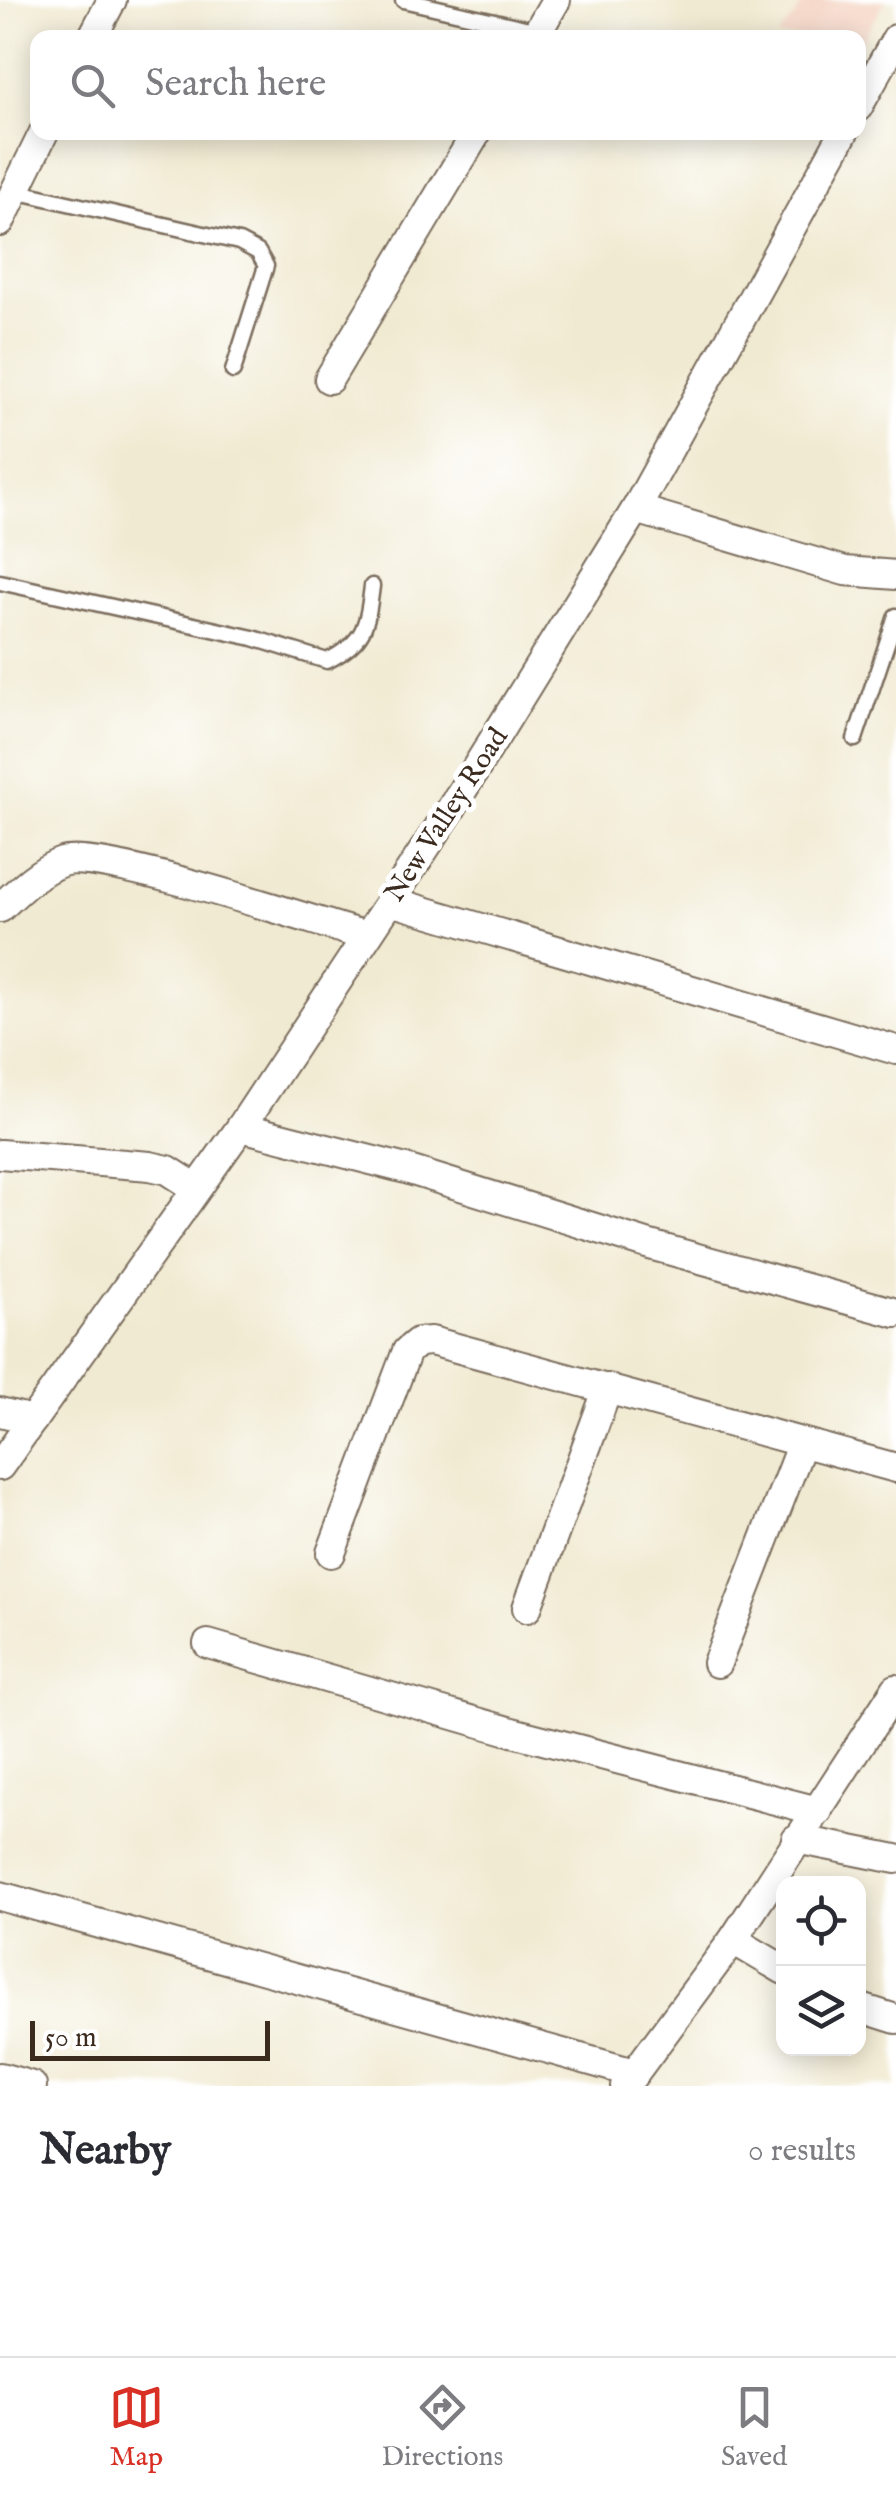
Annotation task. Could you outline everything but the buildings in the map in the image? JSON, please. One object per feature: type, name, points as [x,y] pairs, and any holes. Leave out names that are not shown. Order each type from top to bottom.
[{"type":"street","points":[[96,30],[112,0]]},
{"type":"street","points":[[538,30],[556,0]]},
{"type":"street","points":[[866,92],[896,39]]},
{"type":"street","points":[[0,222],[40,140]]},
{"type":"street","points":[[329,379],[472,140]]},
{"type":"street","name":"New Valley Road","points":[[0,1466],[241,1127],[449,812],[636,509],[840,140]]},
{"type":"street","points":[[636,509],[846,571],[896,575]]},
{"type":"street","points":[[0,908],[20,888],[64,861],[121,865],[366,936]]},
{"type":"street","points":[[390,901],[896,1050]]},
{"type":"street","points":[[241,1127],[406,1169],[650,1245],[896,1313]]},
{"type":"street","points":[[0,1154],[150,1166],[168,1170],[196,1188]]},
{"type":"street","points":[[331,1553],[408,1351],[418,1342],[431,1341],[896,1468]]},
{"type":"street","points":[[528,1608],[608,1388]]},
{"type":"street","points":[[0,1412],[32,1420]]},
{"type":"street","points":[[717,1663],[802,1443]]},
{"type":"street","points":[[208,1644],[512,1732],[818,1811]]},
{"type":"street","points":[[0,1896],[629,2080],[733,1940],[896,1689]]},
{"type":"street","points":[[796,1840],[896,1859]]},
{"type":"street","points":[[733,1940],[777,1966]]},
{"type":"street","points":[[866,2010],[896,2019]]},
{"type":"street","points":[[0,2077],[32,2086]]},
{"type":"lane","points":[[402,0],[520,30]]},
{"type":"lane","points":[[16,190],[240,242],[258,252],[266,266],[233,371]]},
{"type":"lane","points":[[0,582],[252,638],[326,661],[347,651],[367,628],[372,586]]},
{"type":"lane","points":[[855,739],[896,616]]},
{"type":"shaded area","points":[[806,0],[886,0],[866,34],[866,30],[783,30]]}]
